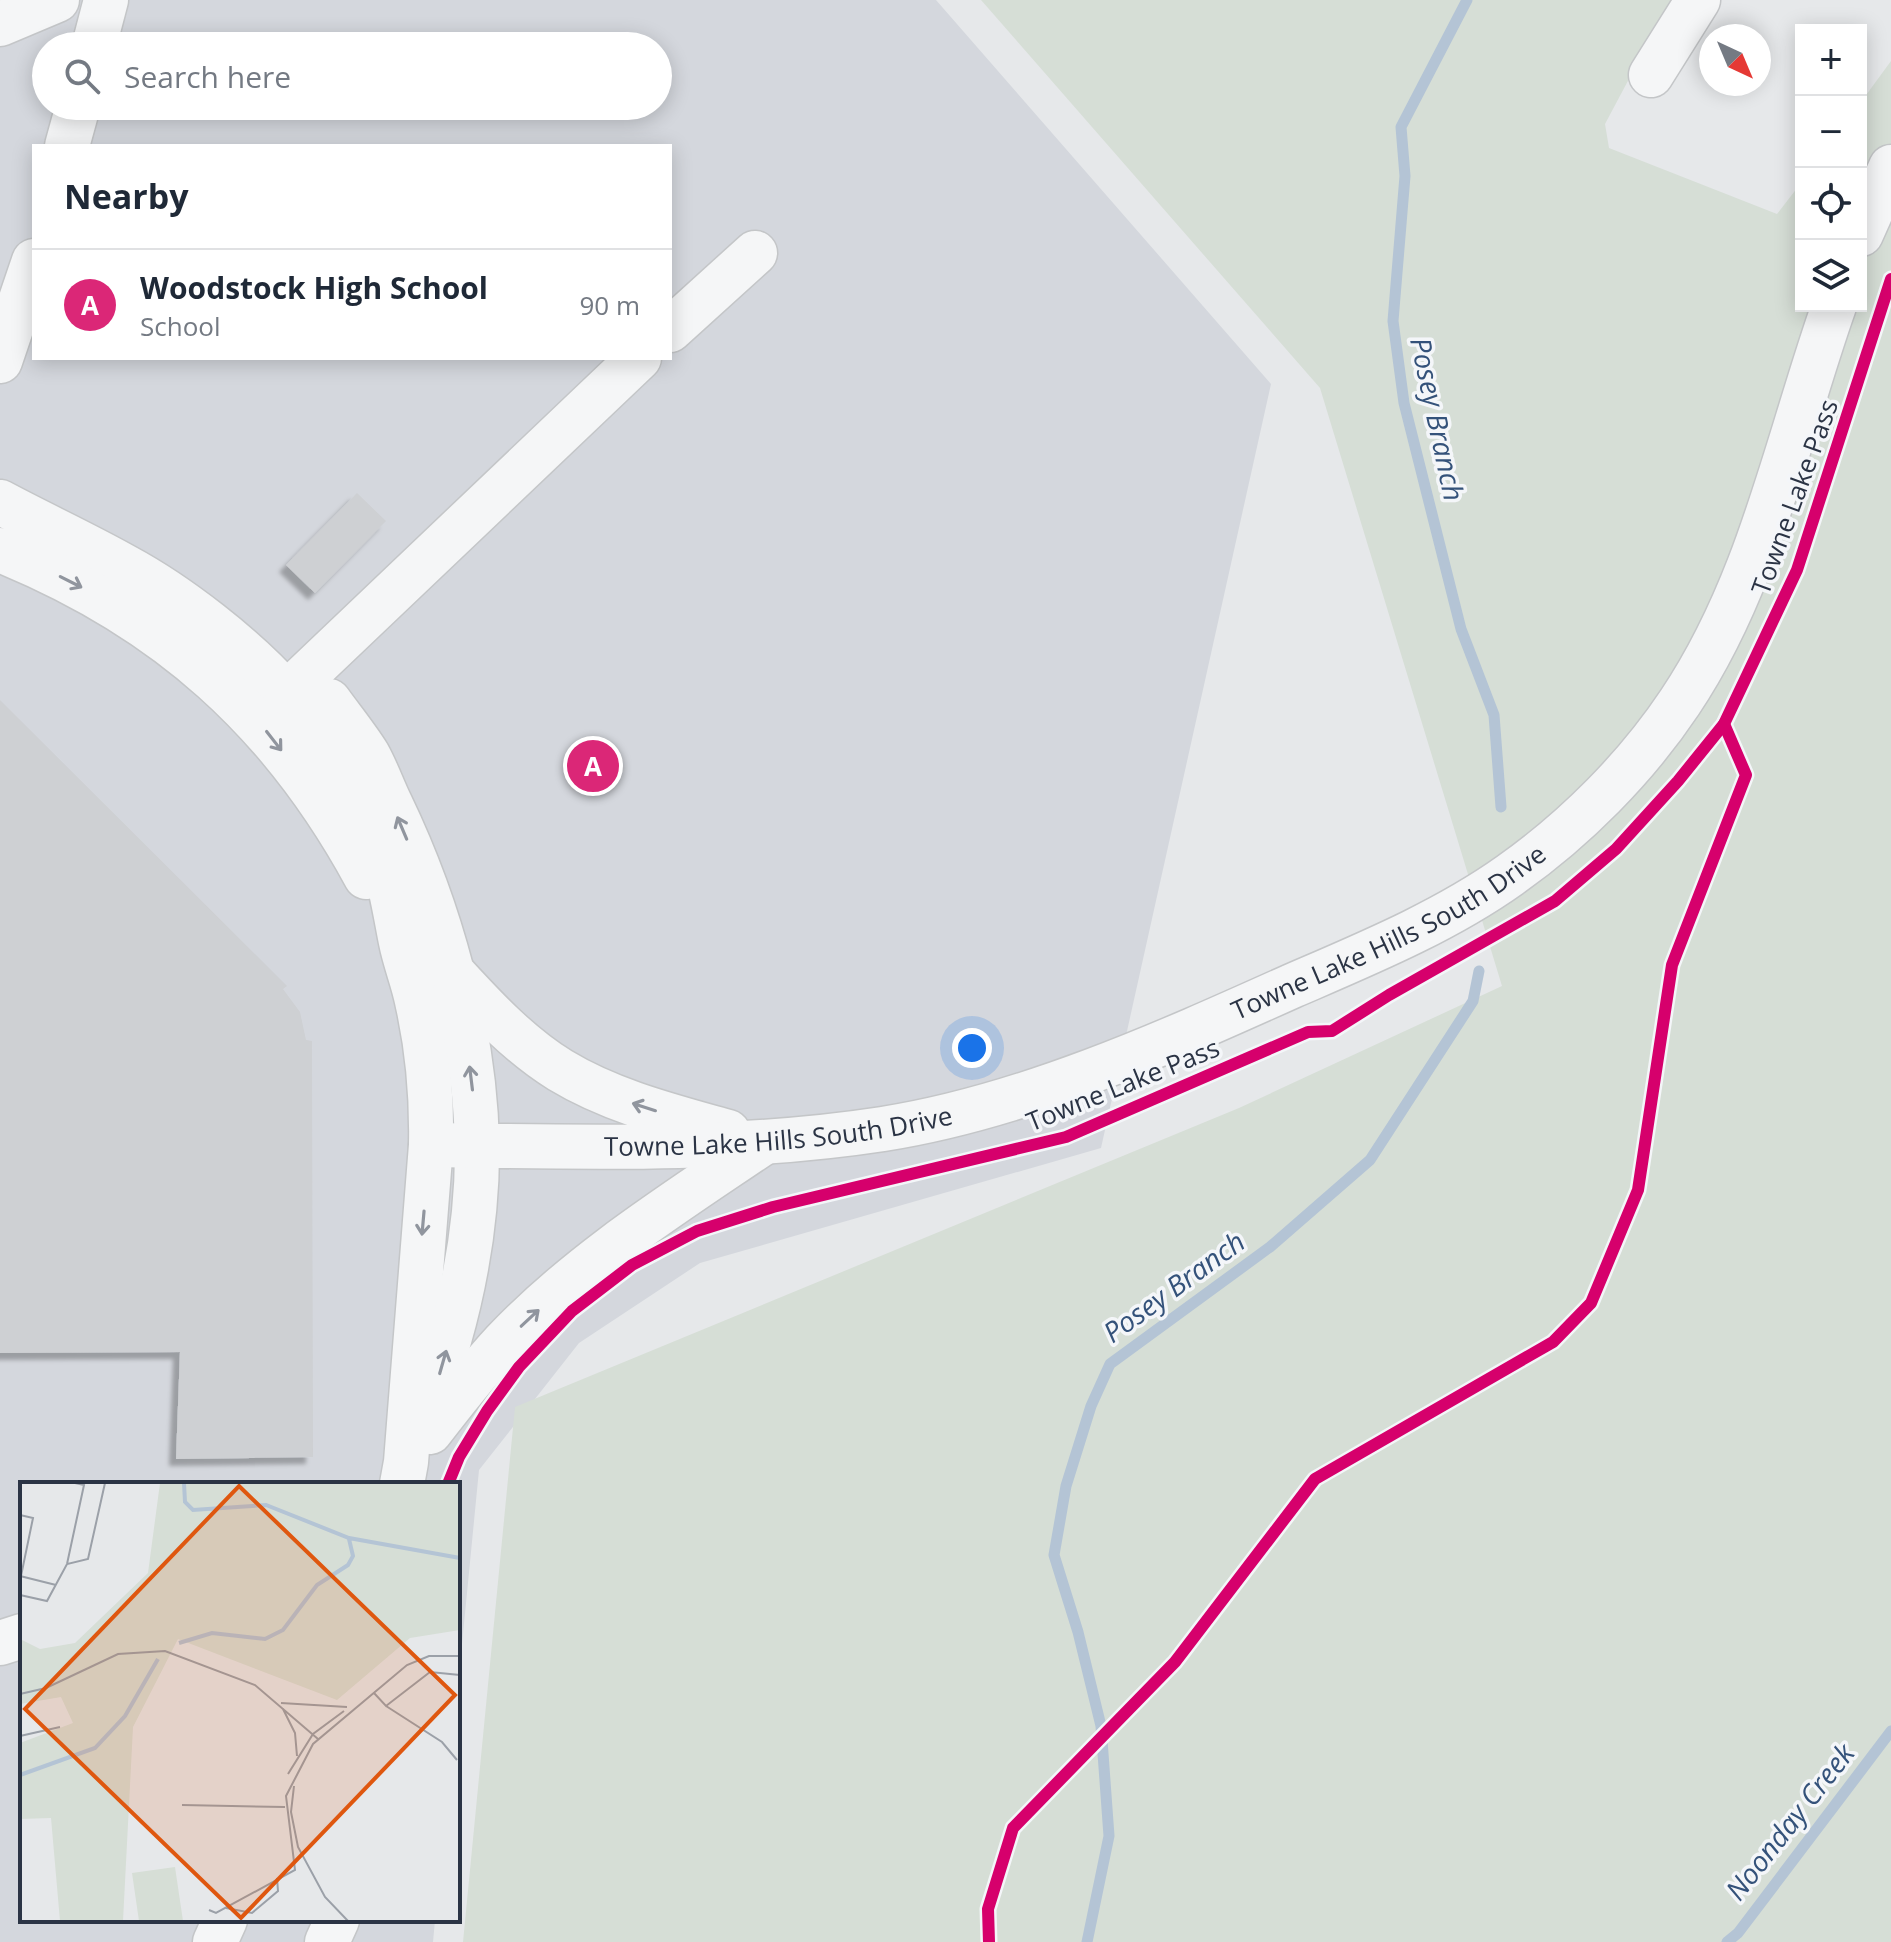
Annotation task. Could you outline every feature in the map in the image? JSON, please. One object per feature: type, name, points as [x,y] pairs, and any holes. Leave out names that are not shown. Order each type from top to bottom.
[{"type":"street","points":[[0,24],[57,0]]},
{"type":"street","points":[[98,32],[106,0]]},
{"type":"street","points":[[1651,75],[1698,0]]},
{"type":"street","points":[[68,144],[74,120]]},
{"type":"street","points":[[1867,221],[1891,167]]},
{"type":"street","points":[[672,328],[755,253]]},
{"type":"street","points":[[3,341],[32,266]]},
{"type":"street","name":"Towne Lake Hills South Drive","points":[[431,1145],[768,1143],[889,1128],[951,1114],[1016,1095],[1141,1051],[1336,967],[1447,914],[1511,875],[1574,823],[1649,746],[1681,701],[1735,603],[1769,510],[1832,312]]},
{"type":"street","points":[[298,683],[637,360]]},
{"type":"street","points":[[0,502],[126,566],[298,683],[368,756],[424,880],[466,1041],[477,1146],[473,1217],[459,1301],[438,1379],[404,1473]]},
{"type":"street","points":[[0,550],[74,583],[134,617],[237,699],[266,731],[316,797],[354,855],[401,942]]},
{"type":"street","points":[[298,683],[328,750],[357,799],[381,856],[397,910],[401,942],[427,1049],[431,1145],[404,1473]]},
{"type":"street","points":[[449,970],[488,1011],[559,1069],[596,1089],[635,1104],[768,1143]]},
{"type":"street","points":[[404,1473],[504,1342],[551,1298],[600,1257],[768,1143]]},
{"type":"street","points":[[0,1643],[20,1637]]},
{"type":"street","points":[[215,1942],[224,1922]]},
{"type":"street","points":[[327,1942],[336,1922]]},
{"type":"shaded area","points":[[0,0],[936,0],[1271,384],[1101,1148],[700,1263],[579,1343],[479,1470],[460,1665],[460,1482],[20,1482],[20,1922],[435,1922],[433,1942],[0,1942]]},
{"type":"shaded area","points":[[981,0],[1671,0],[1605,124],[1609,148],[1777,214],[1795,191],[1795,312],[1867,312],[1867,94],[1891,61],[1891,1942],[463,1942],[515,1407],[1239,1108],[1502,986],[1320,388]]},
{"type":"building","points":[[357,493],[386,521],[315,593],[286,565]]},
{"type":"building","points":[[0,700],[287,986],[283,989],[300,1012],[306,1040],[312,1041],[313,1457],[176,1459],[180,1352],[0,1353]]},
{"type":"waterway","name":"Posey Branch","points":[[1467,0],[1401,127],[1405,176],[1393,321],[1404,403],[1461,629],[1494,715],[1501,807]]},
{"type":"waterway","name":"Posey Branch","points":[[1087,1942],[1109,1836],[1101,1726],[1078,1632],[1054,1555],[1066,1486],[1091,1406],[1110,1364],[1270,1247],[1370,1160],[1473,1001],[1479,971]]},
{"type":"waterway","name":"Noonday Creek","points":[[1727,1942],[1738,1933],[1891,1731]]},
{"type":"cycle path","name":"Towne Lake Pass","points":[[449,1482],[459,1457],[487,1411],[519,1367],[572,1311],[632,1265],[697,1231],[773,1207],[1066,1137],[1308,1032],[1332,1031],[1555,901],[1616,849],[1678,781],[1724,724],[1797,570],[1891,279]]},
{"type":"cycle path","points":[[989,1942],[988,1909],[1013,1828],[1175,1662],[1315,1479],[1553,1342],[1591,1303],[1638,1190],[1672,965],[1746,775],[1724,724]]},
{"type":"place","name":"Woodstock High School","points":[[593,766]]}]
